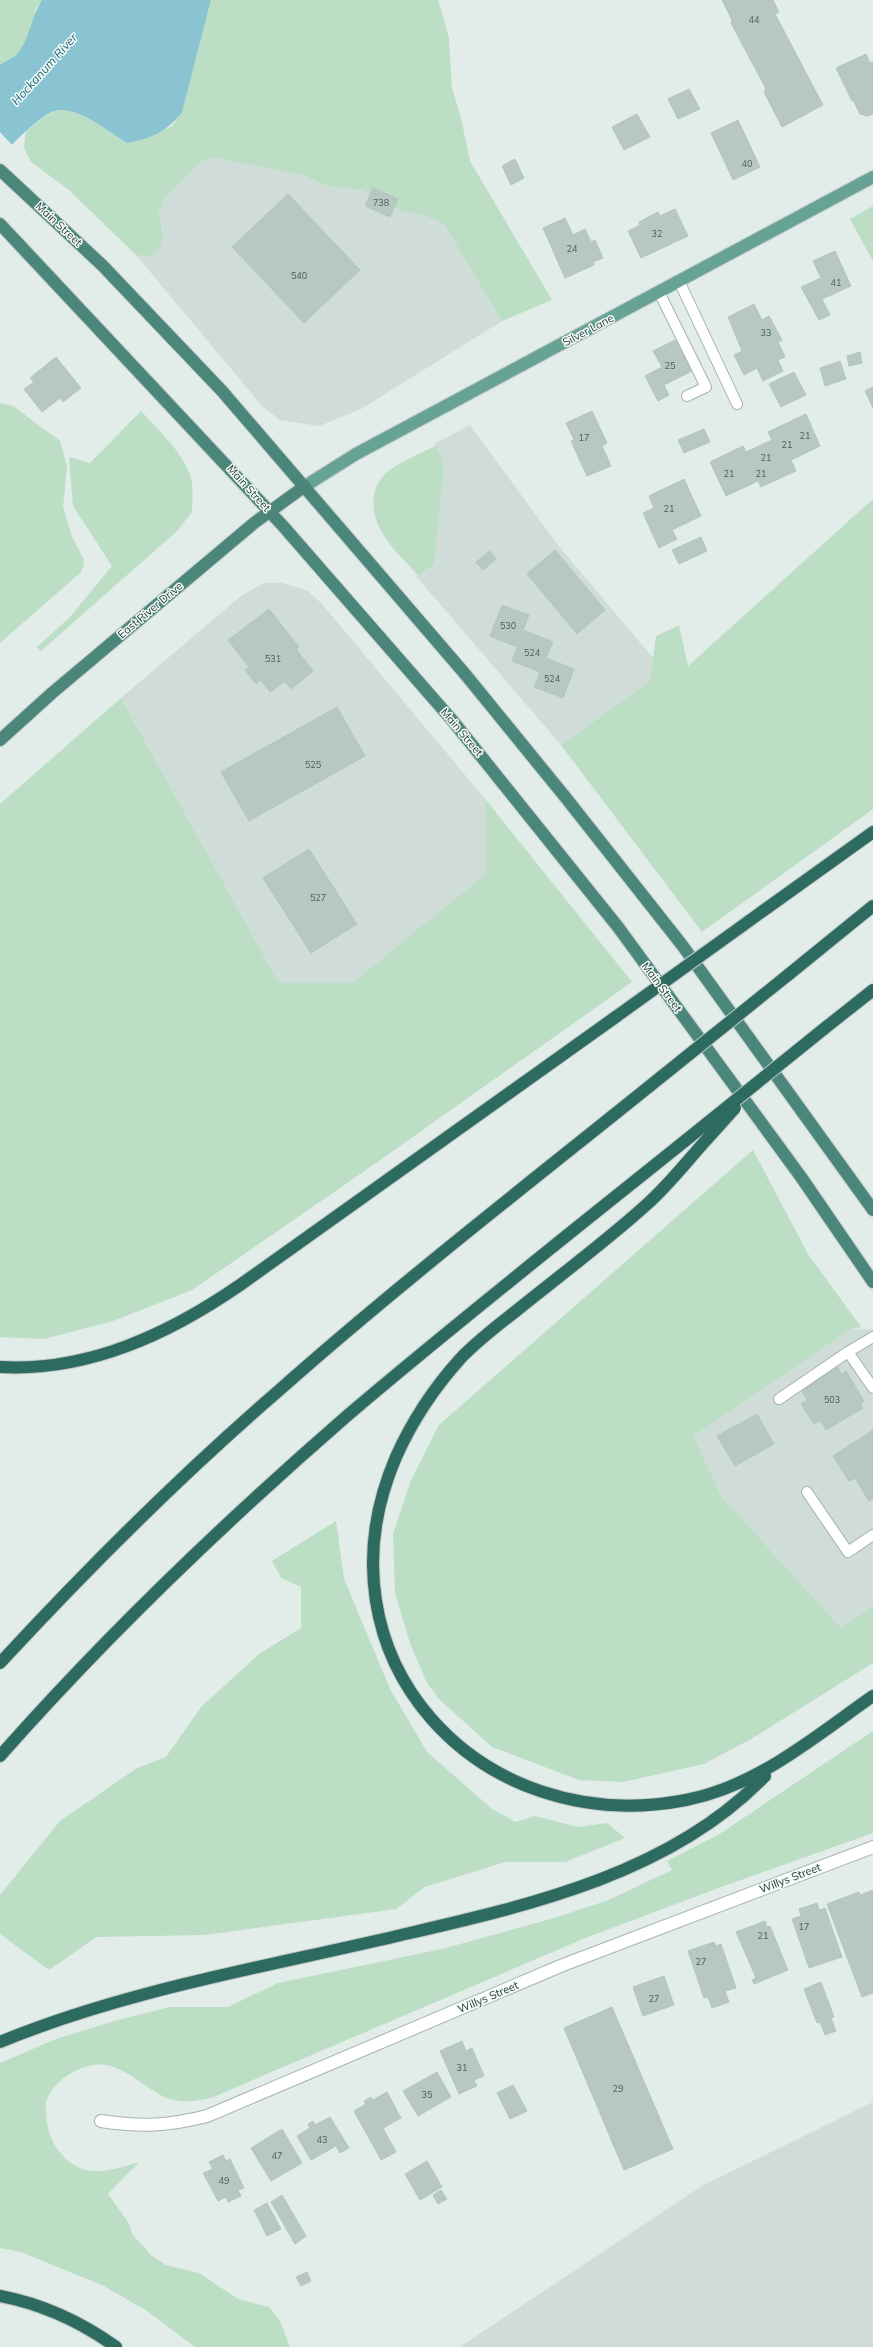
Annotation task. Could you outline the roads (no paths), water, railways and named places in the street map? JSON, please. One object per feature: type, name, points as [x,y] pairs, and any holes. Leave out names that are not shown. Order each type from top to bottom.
[{"type":"highway","name":"Main Street","points":[[0,170],[82,245],[150,314],[237,408],[496,712],[623,868],[701,971],[873,1210]]},
{"type":"highway","name":"Main Street","points":[[0,224],[269,511],[407,667],[587,887],[742,1095],[873,1282]]},
{"type":"highway","name":"East River Drive","points":[[0,740],[57,688],[269,511],[305,486]]},
{"type":"highway","points":[[0,1367],[49,1365],[98,1356],[145,1339],[188,1318],[236,1288],[873,832]]},
{"type":"highway","points":[[0,1663],[112,1546],[274,1394],[370,1312],[873,906]]},
{"type":"highway","points":[[0,1756],[133,1616],[311,1448],[415,1359],[704,1133],[760,1080],[873,990]]},
{"type":"highway","points":[[704,1133],[647,1205],[462,1356],[444,1377],[412,1425],[387,1479],[374,1525],[373,1562],[375,1588],[382,1625],[390,1650],[404,1682],[420,1705],[450,1738],[493,1770],[551,1796],[583,1803],[646,1805],[683,1801],[718,1792],[748,1781],[777,1764],[873,1696]]},
{"type":"highway","points":[[0,2042],[56,2021],[124,2000],[473,1918],[592,1882],[646,1860],[692,1834],[739,1800],[777,1764]]},
{"type":"highway","points":[[0,2296],[59,2314],[87,2328],[116,2347]]},
{"type":"main road","name":"Silver Lane","points":[[305,486],[356,454],[873,177]]},
{"type":"street","name":"Willys Street","points":[[101,2121],[132,2126],[159,2126],[207,2116],[563,1965],[873,1847]]},
{"type":"lane","points":[[679,281],[737,404]]},
{"type":"lane","points":[[659,292],[706,387],[687,396]]},
{"type":"lane","points":[[779,1399],[848,1352],[873,1337]]},
{"type":"lane","points":[[848,1352],[873,1388]]},
{"type":"lane","points":[[807,1492],[848,1552],[873,1535]]},
{"type":"water","name":"Hockanum River","points":[[42,0],[211,0],[182,112],[177,119],[158,133],[144,139],[127,143],[81,115],[61,110],[46,115],[32,125],[0,156],[0,65],[14,56],[21,49],[38,6]]}]
